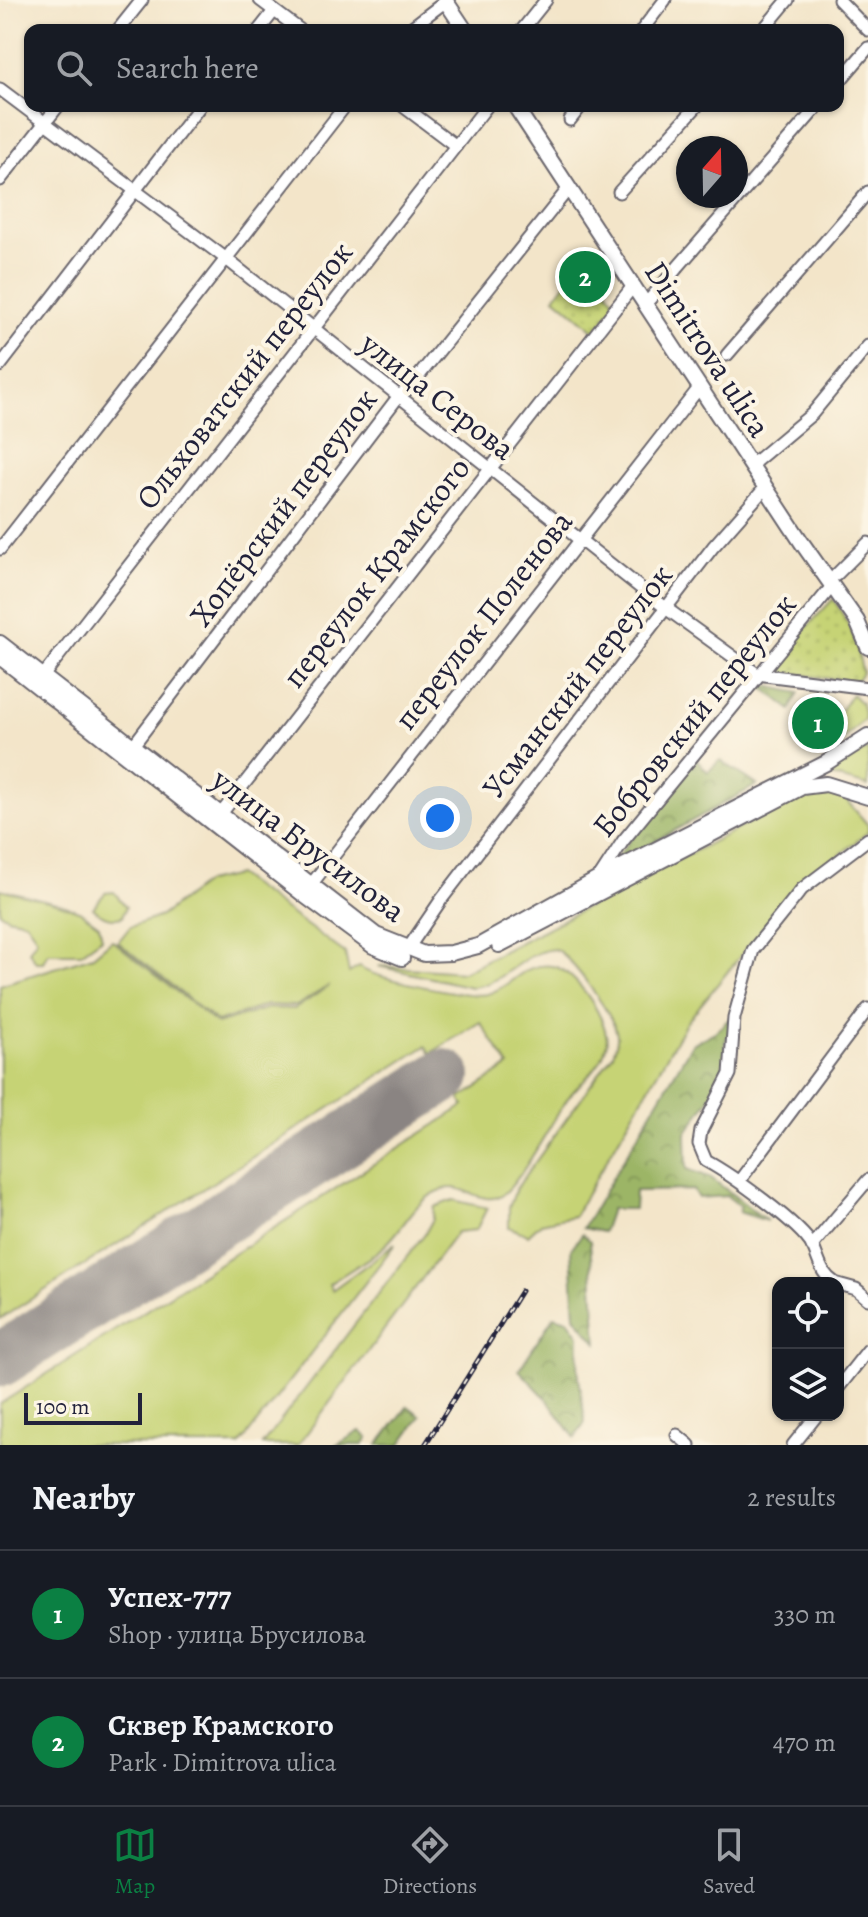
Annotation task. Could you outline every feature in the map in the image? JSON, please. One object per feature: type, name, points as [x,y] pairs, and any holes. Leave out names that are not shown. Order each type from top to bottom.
[{"type":"main road","points":[[449,0],[462,24]]},
{"type":"main road","points":[[449,0],[470,24]]},
{"type":"main road","name":"Dimitrova ulica","points":[[519,112],[765,488],[835,580]]},
{"type":"main road","points":[[530,112],[835,580],[868,647]]},
{"type":"main road","points":[[835,580],[868,619]]},
{"type":"main road","name":"улица Брусилова","points":[[0,643],[310,886],[376,935],[407,950],[451,953],[478,946],[598,879],[826,763],[868,736]]},
{"type":"main road","name":"улица Брусилова","points":[[0,657],[373,946],[404,959],[428,963],[466,960],[485,952],[802,787],[826,784],[868,797]]},
{"type":"street","points":[[123,24],[142,0]]},
{"type":"street","points":[[260,0],[292,24]]},
{"type":"street","points":[[416,24],[449,0]]},
{"type":"street","points":[[527,24],[546,0]]},
{"type":"street","points":[[647,24],[665,0]]},
{"type":"street","points":[[768,24],[788,0]]},
{"type":"street","points":[[839,0],[868,30]]},
{"type":"street","points":[[264,24],[274,11]]},
{"type":"street","points":[[844,76],[868,48]]},
{"type":"street","name":"улица Серова","points":[[0,89],[24,108]]},
{"type":"street","name":"улица Серова","points":[[30,112],[225,258],[667,609],[757,674],[868,688]]},
{"type":"street","points":[[0,180],[53,112]]},
{"type":"street","points":[[0,366],[195,112]]},
{"type":"street","points":[[0,549],[340,112]]},
{"type":"street","points":[[411,112],[456,146]]},
{"type":"street","name":"Ольховатский переулок","points":[[43,676],[482,112]]},
{"type":"street","points":[[570,120],[576,112]]},
{"type":"street","points":[[619,192],[692,112]]},
{"type":"street","points":[[650,299],[813,112]]},
{"type":"street","name":"Хопёрский переулок","points":[[132,747],[398,397],[410,387],[569,188]]},
{"type":"street","points":[[727,355],[868,192]]},
{"type":"street","name":"переулок Крамского","points":[[220,815],[633,286]]},
{"type":"street","points":[[756,461],[812,414],[868,346]]},
{"type":"street","name":"переулок Поленова","points":[[310,886],[699,388]]},
{"type":"street","name":"Усманский переулок","points":[[407,950],[441,900],[713,547],[765,488]]},
{"type":"street","name":"Бобровский переулок","points":[[598,879],[623,841],[757,674],[868,543]]},
{"type":"street","points":[[830,1277],[822,1271],[812,1246],[740,1180],[706,1161],[699,1144],[701,1131],[730,1074],[734,1018],[753,950],[802,889],[868,839]]},
{"type":"street","points":[[740,1180],[868,1009]]},
{"type":"street","points":[[812,1246],[868,1180]]},
{"type":"street","points":[[844,1285],[856,1289],[868,1299]]},
{"type":"street","points":[[844,1380],[868,1350]]},
{"type":"street","points":[[793,1445],[812,1421]]},
{"type":"street","points":[[677,1435],[689,1445]]},
{"type":"green space","points":[[586,257],[616,303],[595,331],[555,297]]},
{"type":"green space","points":[[833,599],[856,643],[862,673],[855,682],[773,671],[771,666]]},
{"type":"green space","points":[[758,684],[799,693],[791,710]]},
{"type":"green space","points":[[852,694],[862,704],[865,719],[835,747],[815,756],[802,734],[800,722],[811,732],[827,729]]},
{"type":"green space","points":[[868,749],[868,786],[825,772],[830,769]]},
{"type":"green space","points":[[694,757],[708,772],[720,760],[757,785],[610,866]]},
{"type":"green space","points":[[826,790],[840,793],[868,825],[868,832],[789,896],[686,1023],[574,1216],[541,1223],[528,1235],[509,1227],[509,1208],[516,1189],[613,1054],[617,1042],[614,1026],[581,975],[555,949],[532,956],[483,985],[471,987],[378,966],[463,972],[806,793]]},
{"type":"green space","points":[[237,875],[345,953],[349,973],[359,967],[442,990],[487,994],[533,967],[561,969],[581,987],[598,1012],[606,1036],[604,1054],[571,1094],[519,1176],[503,1194],[489,1198],[452,1188],[436,1192],[415,1209],[379,1250],[329,1284],[332,1290],[395,1244],[240,1445],[0,1445],[0,1404],[464,1106],[460,1099],[509,1066],[480,1022],[431,1053],[426,1046],[0,1319],[0,985],[93,956],[112,940],[217,1024],[268,1008],[295,1009],[330,985],[296,1006],[267,1005],[217,1022],[118,942],[130,927],[161,916],[206,882]]},
{"type":"green space","points":[[0,889],[81,912],[99,925],[102,938],[81,953],[48,953],[43,962],[36,962],[29,951],[37,938],[25,921],[0,912]]},
{"type":"green space","points":[[114,892],[126,907],[122,917],[106,917],[93,908],[105,893]]},
{"type":"green space","points":[[729,1019],[732,1027],[725,1042],[727,1073],[686,1133],[687,1169],[711,1178],[767,1221],[739,1212],[740,1206],[727,1196],[698,1198],[693,1190],[635,1191],[634,1209],[611,1209],[603,1232],[583,1228],[692,1044],[717,1031]]},
{"type":"green space","points":[[453,1200],[487,1208],[476,1230],[457,1232],[298,1445],[262,1445],[426,1232],[433,1219],[434,1207]]},
{"type":"green space","points":[[582,1234],[590,1241],[597,1343],[575,1316],[571,1249]]},
{"type":"green space","points":[[554,1316],[568,1320],[579,1335],[578,1369],[585,1422],[575,1438],[546,1398],[519,1370]]},
{"type":"green space","points":[[408,1406],[421,1416],[400,1445],[378,1445]]},
{"type":"green space","points":[[360,1431],[368,1438],[363,1445],[337,1445]]},
{"type":"runway","points":[[0,1360],[444,1076]]},
{"type":"railway","points":[[425,1445],[521,1291]]},
{"type":"place","name":"Сквер Крамского","points":[[585,277]]},
{"type":"place","name":"Успех-777","points":[[818,723]]}]
